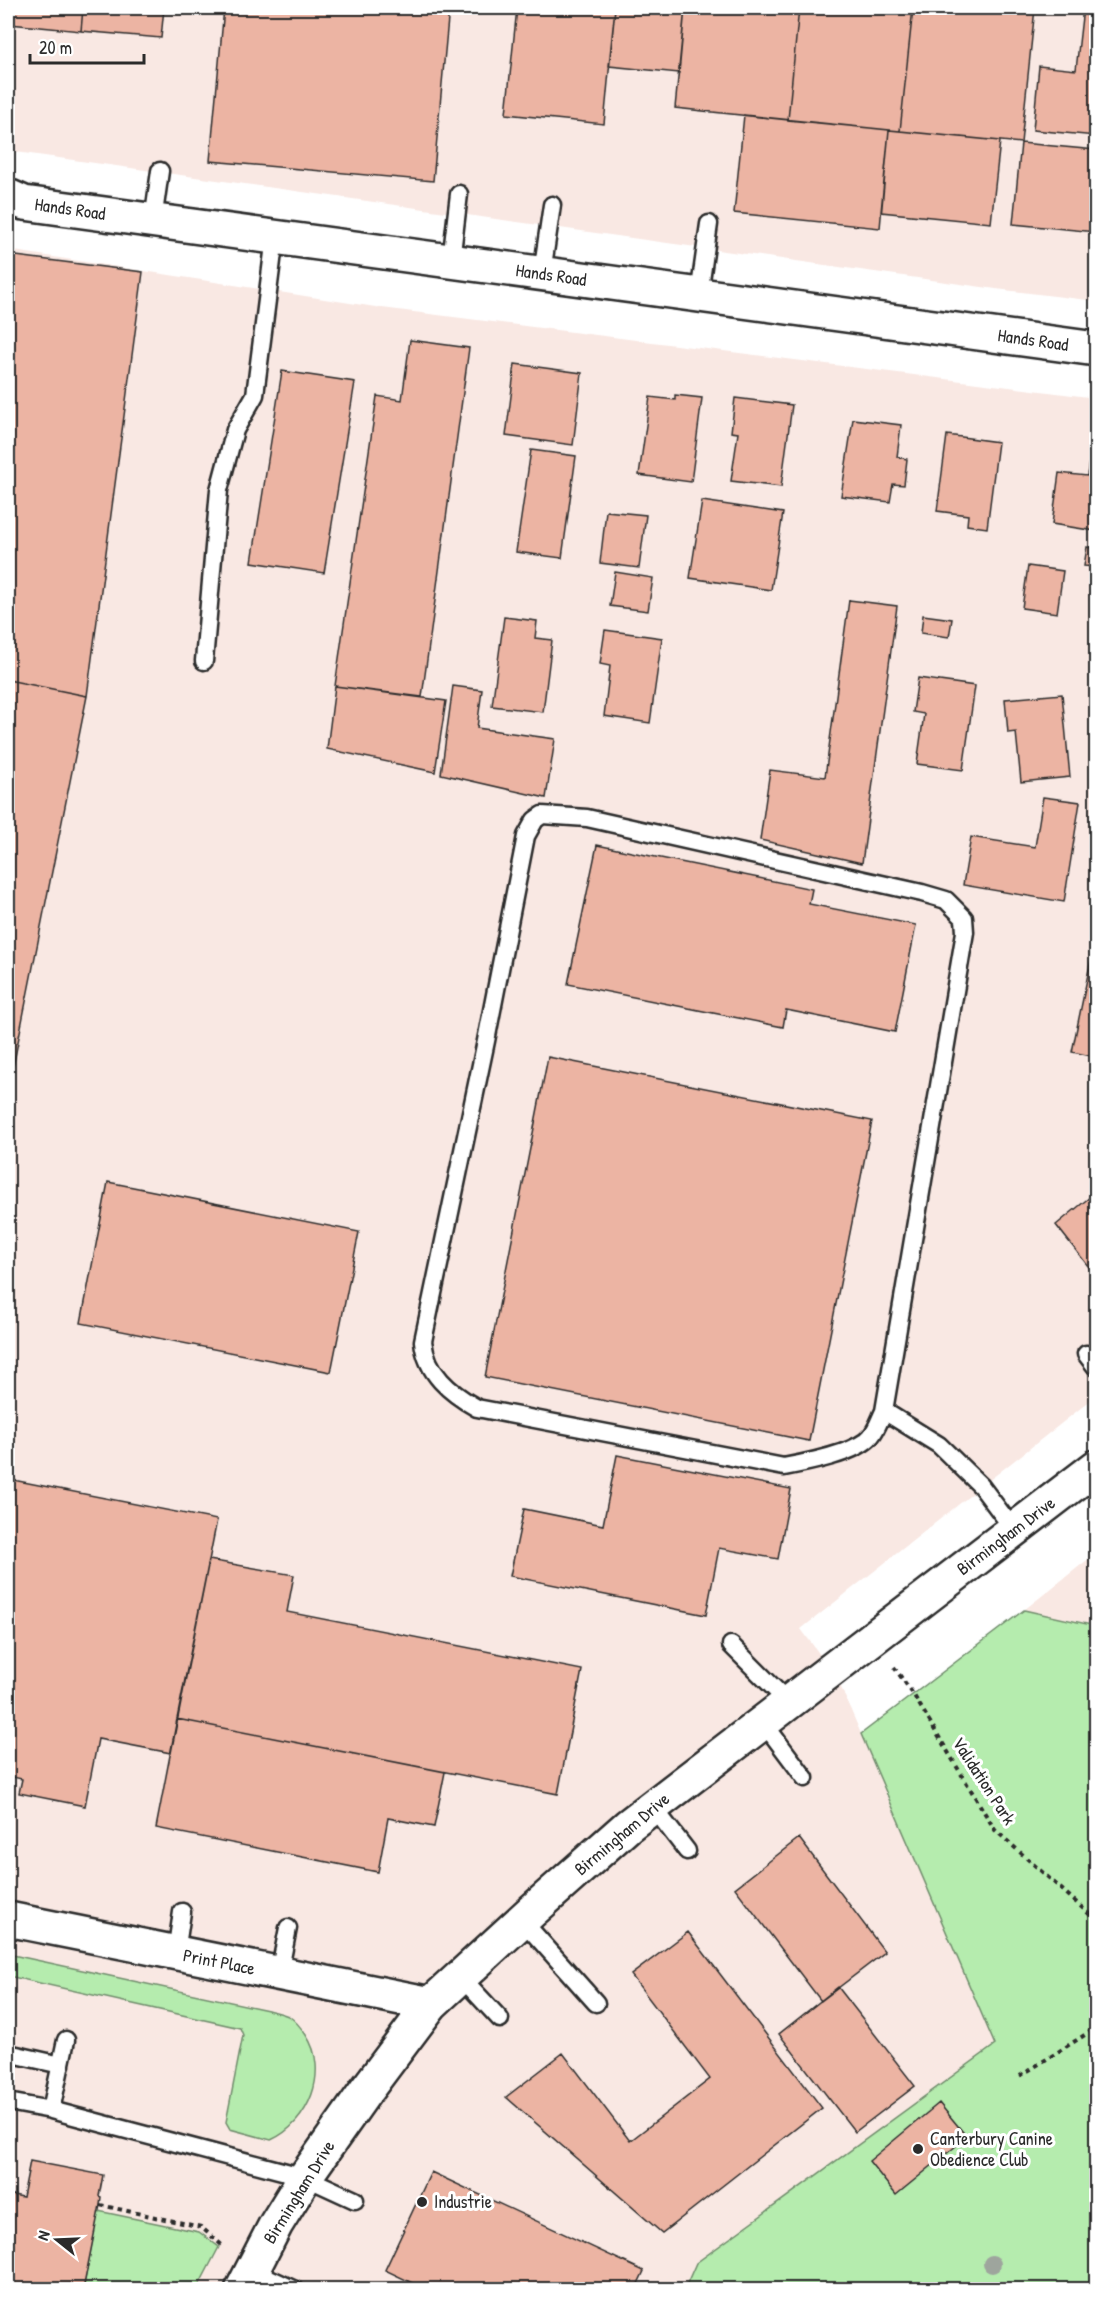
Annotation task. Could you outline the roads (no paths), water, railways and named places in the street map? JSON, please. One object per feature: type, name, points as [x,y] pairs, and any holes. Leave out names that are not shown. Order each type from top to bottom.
[{"type":"street","name":"Hands Road","points":[[8,196],[24,203],[1096,349]]},
{"type":"street","name":"Birmingham Drive","points":[[247,2280],[304,2177],[364,2091],[431,2004],[522,1920],[653,1807],[1096,1467]]},
{"type":"street","name":"Print Place","points":[[8,1919],[431,2004]]},
{"type":"lane","points":[[153,220],[160,171]]},
{"type":"lane","points":[[451,261],[459,194]]},
{"type":"lane","points":[[542,273],[552,205]]},
{"type":"lane","points":[[699,295],[709,224]]},
{"type":"lane","points":[[204,661],[219,490],[235,430],[255,395],[275,237]]},
{"type":"lane","points":[[542,815],[587,818],[922,893],[946,900],[964,918],[964,932],[885,1411],[871,1437],[849,1449],[820,1460],[784,1467],[477,1408],[456,1397],[447,1389],[425,1358],[423,1341],[526,836],[535,820],[542,815]]},
{"type":"lane","points":[[885,1411],[939,1445],[981,1486],[1014,1530]]},
{"type":"lane","points":[[731,1645],[775,1712],[805,1778]]},
{"type":"lane","points":[[653,1807],[687,1851]]},
{"type":"lane","points":[[176,1953],[182,1912]]},
{"type":"lane","points":[[522,1920],[596,2003]]},
{"type":"lane","points":[[279,1974],[288,1928]]},
{"type":"lane","points":[[461,1977],[500,2019]]},
{"type":"lane","points":[[51,2110],[66,2040]]},
{"type":"lane","points":[[8,2053],[61,2065]]},
{"type":"lane","points":[[8,2102],[51,2110],[304,2177],[355,2200]]},
{"type":"lane","points":[[247,2280],[295,2289]]},
{"type":"place","name":"Canterbury Canine Obedience Club","points":[[918,2149]]},
{"type":"place","name":"Industrie","points":[[422,2202]]}]
